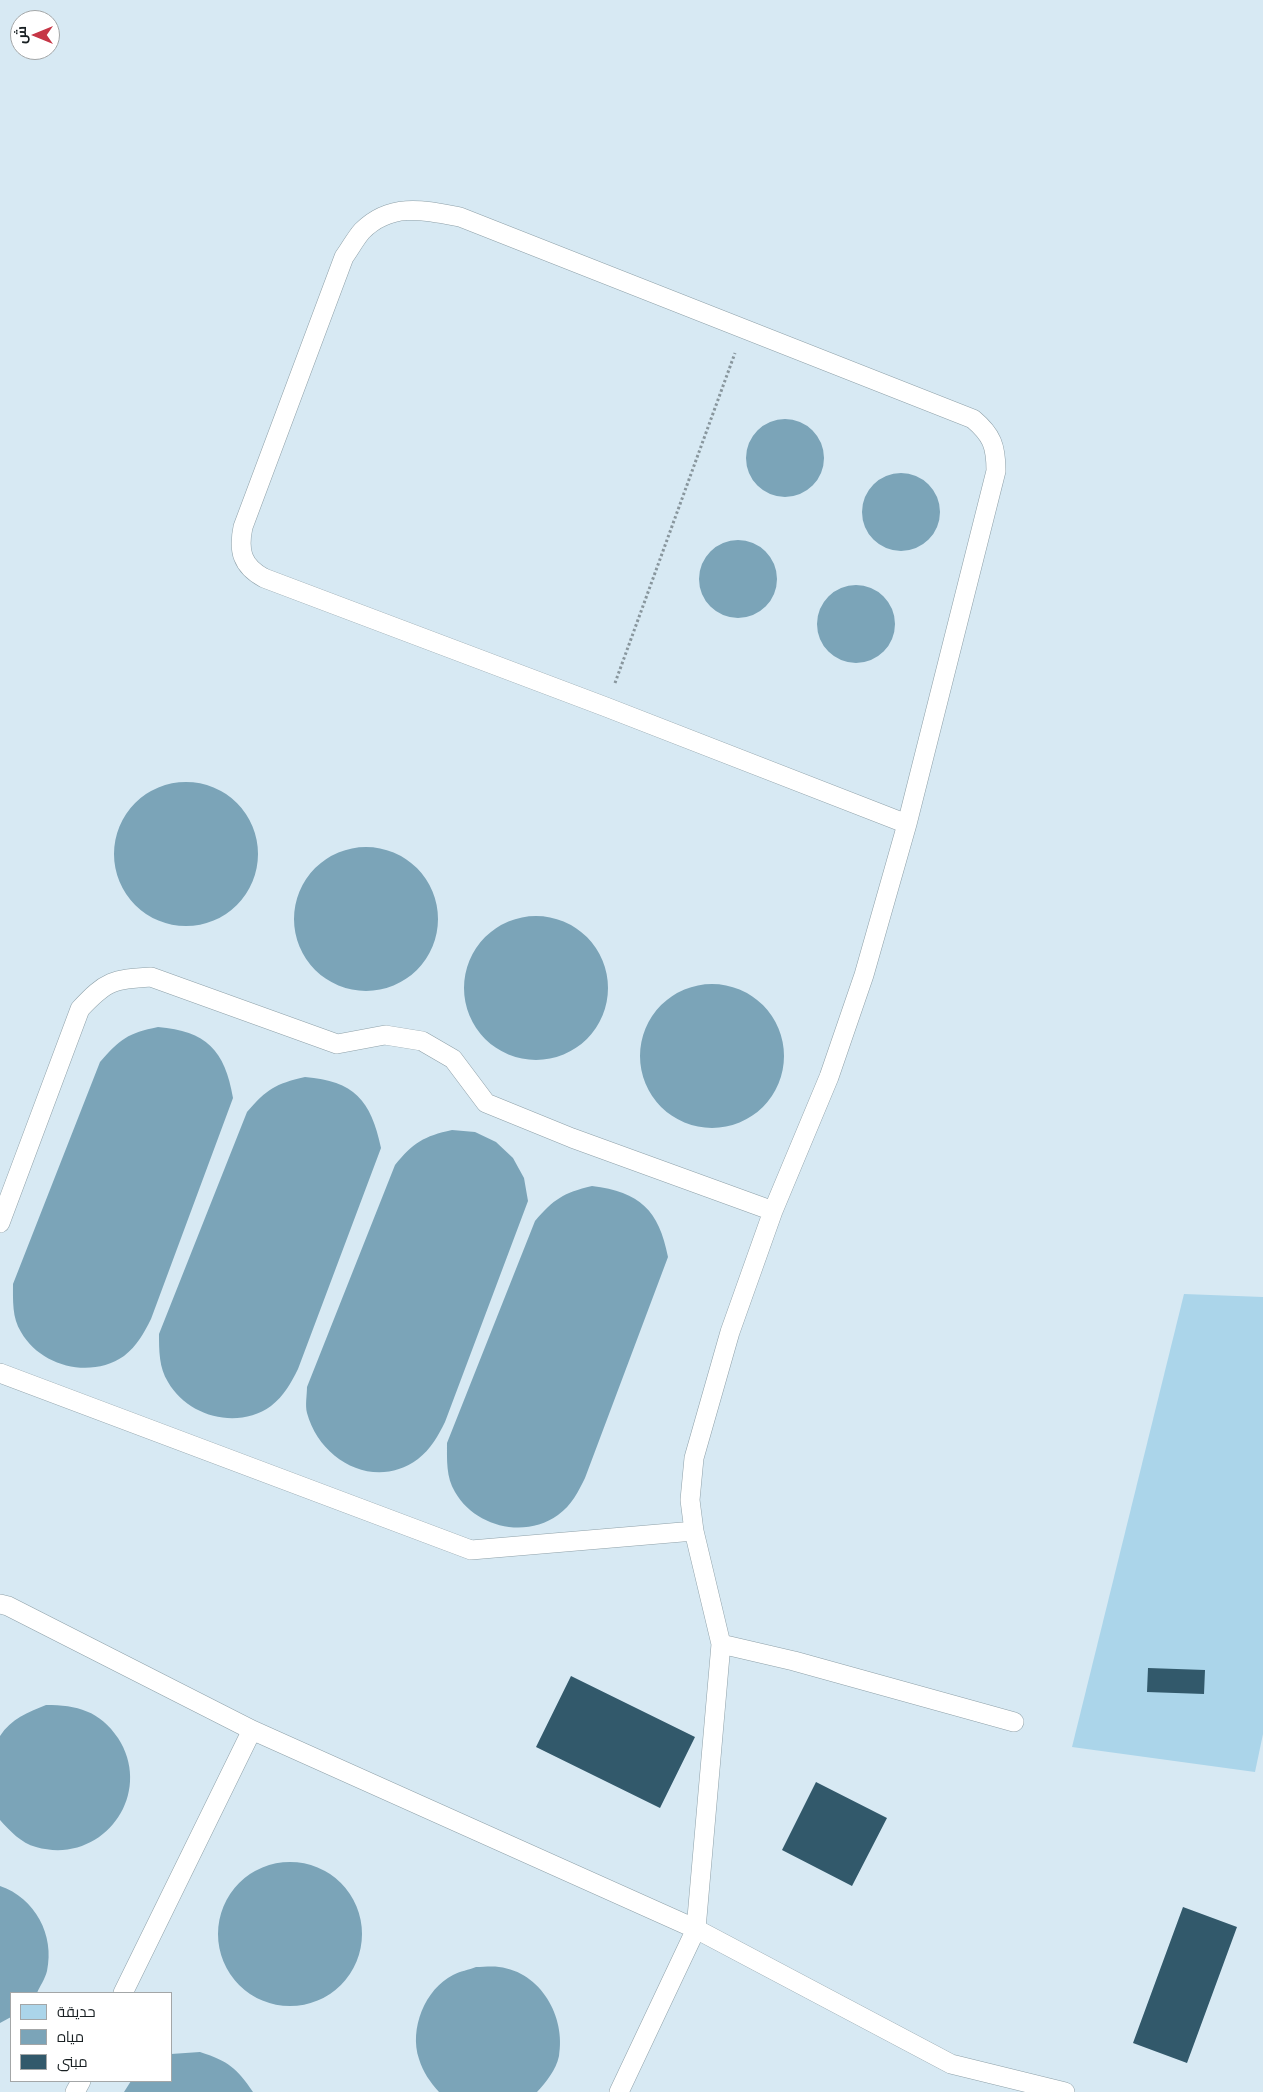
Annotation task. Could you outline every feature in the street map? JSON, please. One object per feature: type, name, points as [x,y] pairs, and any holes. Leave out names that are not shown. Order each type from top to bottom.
[{"type":"lane","points":[[620,2092],[696,1929],[721,1644],[694,1531],[690,1500],[694,1458],[730,1332],[773,1211],[829,1077],[864,975],[907,824],[996,471],[996,459],[992,439],[983,427],[973,419],[460,217],[429,211],[405,210],[381,216],[361,232],[344,257],[243,527],[240,540],[242,554],[248,566],[264,578],[606,707],[907,824]]},
{"type":"lane","points":[[0,1224],[80,1010],[98,990],[122,979],[150,977],[337,1044],[385,1035],[422,1041],[453,1059],[486,1102],[572,1138],[773,1211]]},
{"type":"lane","points":[[0,1373],[471,1550],[694,1531]]},
{"type":"lane","points":[[0,1604],[16,1610],[252,1730],[696,1929],[951,2064],[1065,2092]]},
{"type":"lane","points":[[721,1644],[794,1661],[1014,1722]]},
{"type":"lane","points":[[123,1992],[252,1730]]},
{"type":"path","points":[[606,707],[744,330]]},
{"type":"green space","points":[[1184,1294],[1263,1297],[1263,1734],[1255,1772],[1072,1747]]},
{"type":"water","points":[[777,419],[793,419],[807,425],[818,436],[824,450],[824,466],[818,480],[807,491],[793,497],[777,497],[763,491],[752,480],[746,466],[746,450],[752,436],[763,425]]},
{"type":"water","points":[[901,473],[916,476],[929,484],[937,497],[940,512],[937,527],[929,540],[916,548],[901,551],[886,548],[873,540],[865,527],[862,512],[865,497],[873,484],[886,476]]},
{"type":"water","points":[[730,540],[746,540],[760,546],[771,557],[777,571],[777,587],[771,601],[760,612],[746,618],[730,618],[716,612],[705,601],[699,587],[699,571],[705,557],[716,546]]},
{"type":"water","points":[[848,585],[864,585],[878,591],[889,602],[895,616],[895,632],[889,646],[878,657],[864,663],[848,663],[834,657],[823,646],[817,632],[817,616],[823,602],[834,591]]},
{"type":"water","points":[[186,782],[214,787],[237,803],[253,826],[258,854],[253,882],[237,905],[214,921],[186,926],[158,921],[135,905],[119,882],[114,854],[119,826],[135,803],[158,787]]},
{"type":"water","points":[[366,847],[394,852],[417,868],[433,891],[438,919],[433,947],[417,970],[394,986],[366,991],[338,986],[315,970],[299,947],[294,919],[299,891],[315,868],[338,852]]},
{"type":"water","points":[[536,916],[564,921],[587,937],[603,960],[608,988],[603,1016],[587,1039],[564,1055],[536,1060],[508,1055],[485,1039],[469,1016],[464,988],[469,960],[485,937],[508,921]]},
{"type":"water","points":[[712,984],[740,989],[763,1005],[779,1028],[784,1056],[779,1084],[763,1107],[740,1123],[712,1128],[684,1123],[661,1107],[645,1084],[640,1056],[645,1028],[661,1005],[684,989]]},
{"type":"water","points":[[158,1027],[189,1033],[211,1046],[225,1067],[233,1098],[151,1319],[143,1334],[129,1352],[111,1363],[97,1367],[82,1368],[68,1366],[41,1354],[21,1332],[18,1327],[13,1303],[13,1284],[100,1062],[125,1038]]},
{"type":"water","points":[[305,1077],[336,1083],[358,1096],[372,1117],[381,1148],[298,1369],[290,1384],[276,1402],[258,1413],[244,1417],[229,1418],[215,1416],[188,1404],[168,1382],[161,1365],[159,1334],[247,1112],[260,1098],[272,1089],[286,1082]]},
{"type":"water","points":[[452,1130],[475,1132],[496,1142],[513,1158],[524,1178],[528,1201],[445,1422],[437,1437],[423,1455],[401,1468],[384,1472],[367,1471],[351,1466],[336,1457],[324,1445],[314,1430],[307,1413],[307,1387],[395,1165],[408,1151],[426,1138]]},
{"type":"water","points":[[592,1186],[623,1193],[645,1206],[653,1215],[659,1227],[668,1257],[585,1478],[574,1498],[563,1511],[545,1522],[531,1526],[502,1526],[475,1514],[455,1492],[447,1462],[447,1443],[535,1221],[548,1207],[566,1194]]},
{"type":"water","points":[[46,1705],[78,1708],[104,1721],[118,1738],[128,1760],[130,1782],[126,1803],[116,1821],[101,1836],[82,1846],[60,1850],[36,1847],[25,1843],[0,1820],[0,1736],[9,1725],[26,1713]]},
{"type":"water","points":[[290,1862],[318,1867],[341,1883],[357,1906],[362,1934],[357,1962],[341,1985],[318,2001],[290,2006],[262,2001],[239,1985],[223,1962],[218,1934],[223,1906],[239,1883],[262,1867]]},
{"type":"water","points":[[0,1886],[23,1899],[40,1920],[45,1931],[49,1958],[46,1974],[37,1992],[10,1992],[10,2018],[0,2023]]},
{"type":"water","points":[[476,1967],[499,1967],[514,1971],[527,1978],[538,1987],[554,2012],[560,2041],[558,2061],[547,2080],[537,2092],[439,2092],[423,2068],[416,2047],[416,2035],[418,2023],[427,2000],[443,1981]]},
{"type":"water","points":[[200,2052],[225,2062],[237,2071],[253,2092],[124,2092],[130,2082],[172,2082],[172,2054]]},
{"type":"building","points":[[1148,1668],[1205,1670],[1204,1694],[1147,1692]]},
{"type":"building","points":[[571,1676],[695,1737],[660,1808],[536,1747]]},
{"type":"building","points":[[816,1782],[887,1818],[852,1886],[782,1850]]},
{"type":"building","points":[[1183,1907],[1237,1927],[1187,2063],[1133,2043]]}]
